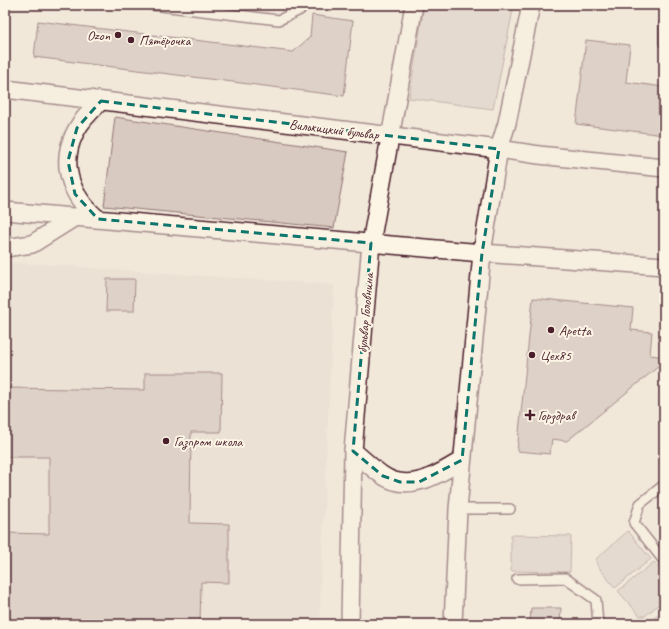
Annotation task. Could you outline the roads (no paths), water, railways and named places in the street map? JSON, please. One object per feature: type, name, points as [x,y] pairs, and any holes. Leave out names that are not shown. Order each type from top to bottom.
[{"type":"street","name":"бульвар Головнина","points":[[350,624],[353,451],[371,242],[414,5]]},
{"type":"street","points":[[453,624],[458,509],[482,253],[499,149],[507,123],[531,5]]},
{"type":"street","name":"Вилькицкий бульвар","points":[[5,89],[539,155],[664,168]]},
{"type":"street","points":[[98,219],[85,208],[75,194],[69,178],[68,161],[70,144],[77,128],[101,101]]},
{"type":"street","points":[[5,211],[371,242],[482,253],[664,266]]},
{"type":"street","points":[[5,248],[32,244],[75,217]]},
{"type":"street","points":[[353,451],[383,476],[400,482],[419,482],[437,475],[462,460]]},
{"type":"lane","points":[[152,5],[279,20],[300,10],[304,5]]},
{"type":"lane","points":[[664,24],[664,43]]},
{"type":"lane","points":[[664,485],[640,504],[634,523],[664,561]]},
{"type":"lane","points":[[458,509],[510,509]]},
{"type":"lane","points":[[517,579],[565,578],[596,600],[598,624]]},
{"type":"place","name":"Ozon","points":[[118,35]]},
{"type":"place","name":"Пятёрочка","points":[[131,40]]},
{"type":"place","name":"Apetta","points":[[551,330]]},
{"type":"place","name":"Цех85","points":[[532,355]]},
{"type":"place","name":"Горздрав","points":[[530,415]]},
{"type":"place","name":"Газпром школа","points":[[166,441]]}]
